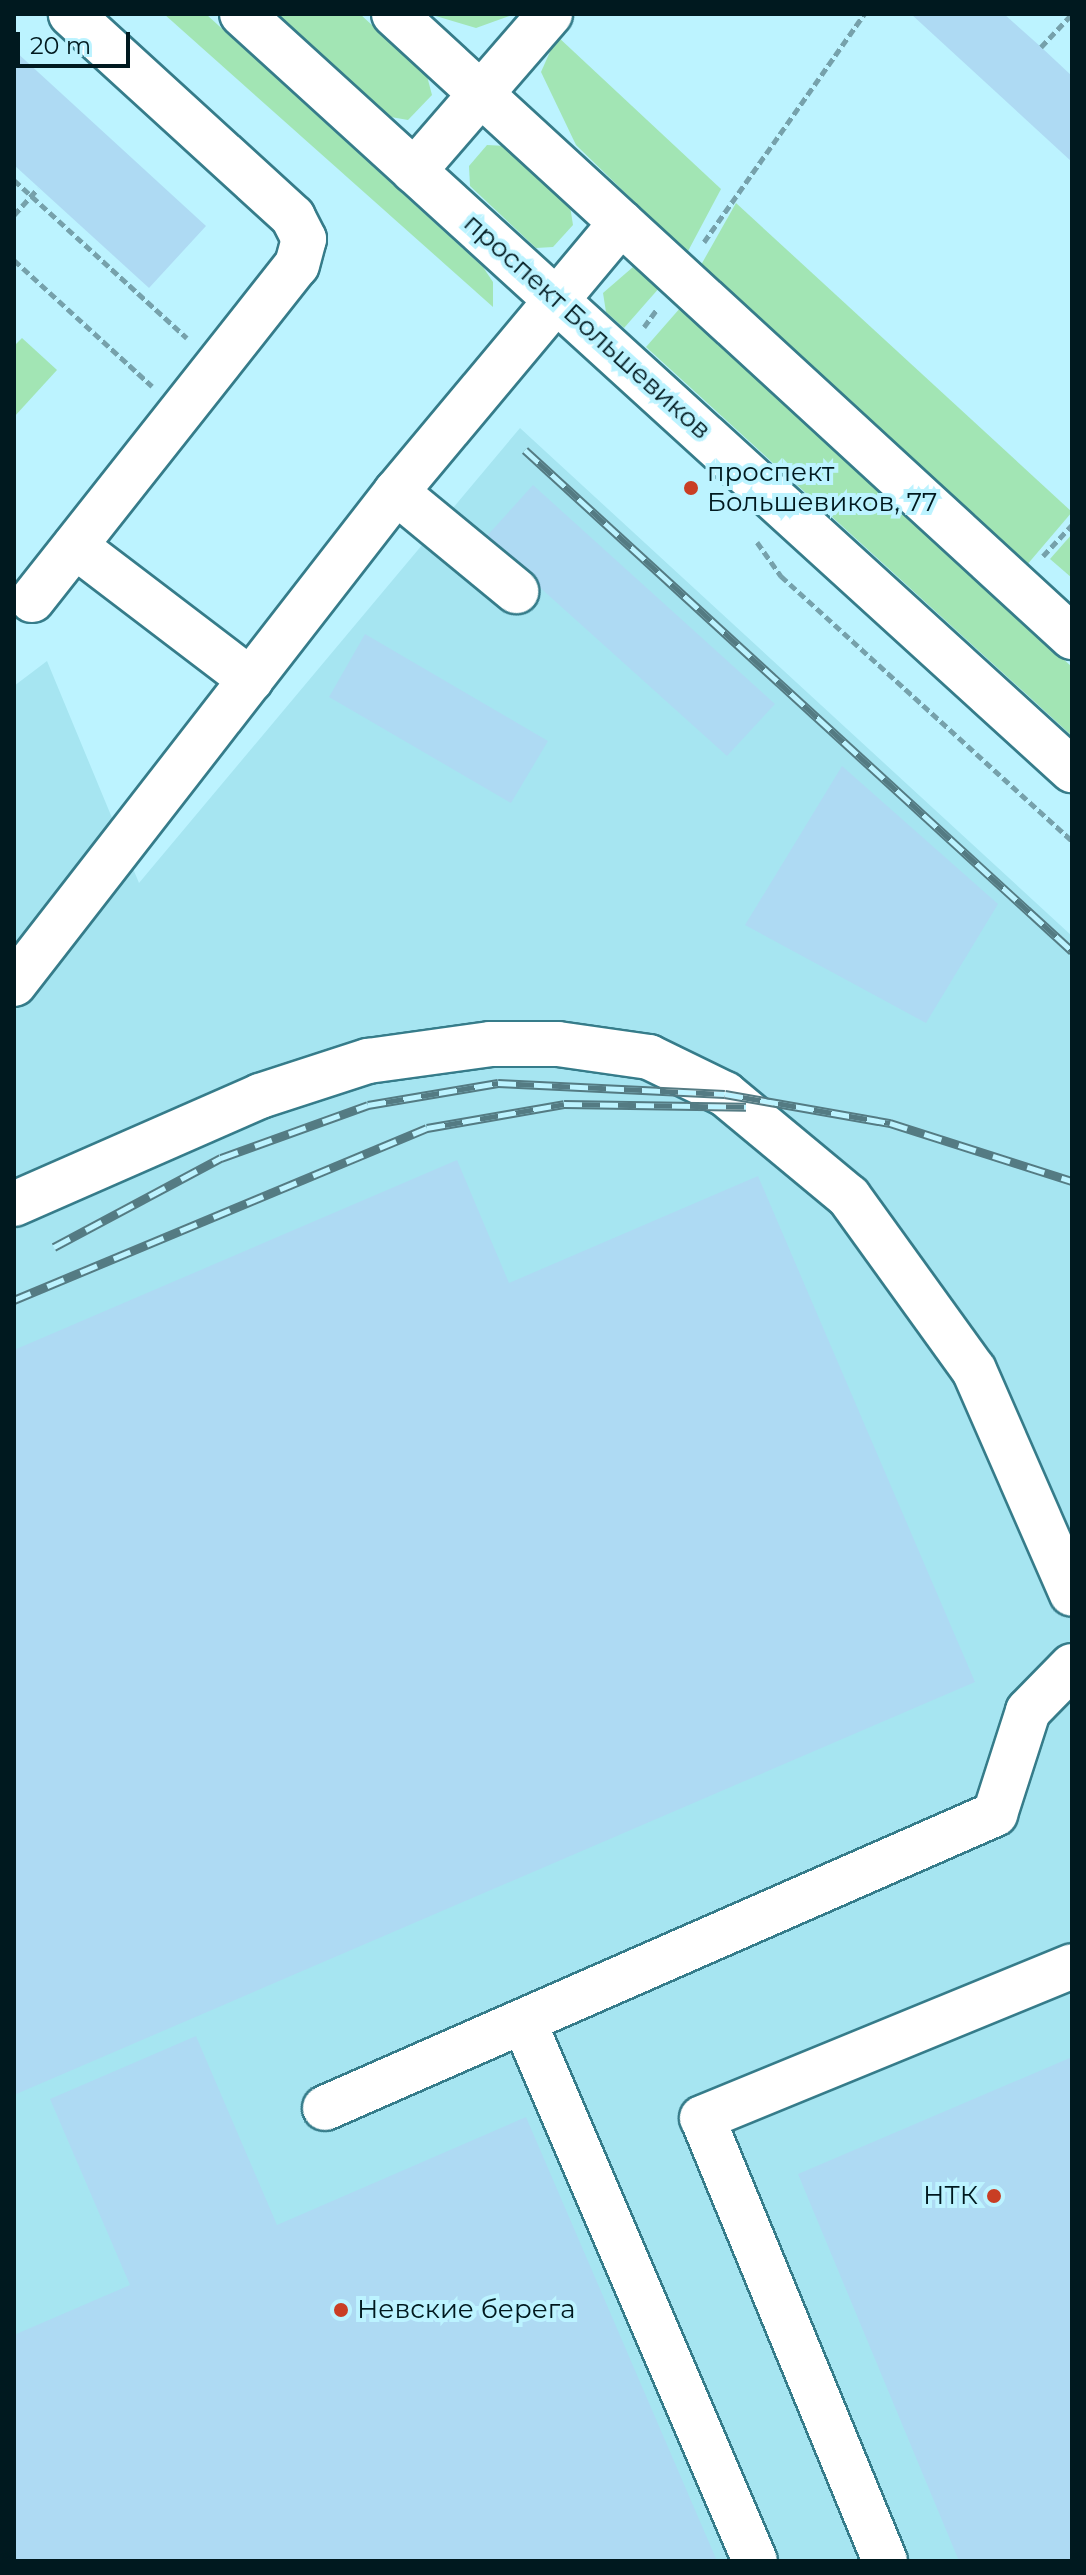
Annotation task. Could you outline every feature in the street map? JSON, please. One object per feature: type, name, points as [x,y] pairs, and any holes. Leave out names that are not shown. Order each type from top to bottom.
[{"type":"main road","points":[[32,600],[297,265],[304,239],[293,217],[71,14]]},
{"type":"main road","name":"проспект Большевиков","points":[[242,14],[1072,770]]},
{"type":"main road","points":[[394,14],[1072,637]]},
{"type":"main road","points":[[414,171],[550,14]]},
{"type":"main road","points":[[14,984],[396,492],[554,298],[621,223]]},
{"type":"main road","points":[[396,492],[516,591]]},
{"type":"main road","points":[[75,546],[251,680]]},
{"type":"main road","points":[[14,1204],[260,1096],[368,1061],[490,1044],[558,1044],[649,1057],[725,1094],[849,1197],[974,1370],[1072,1594]]},
{"type":"main road","points":[[325,2108],[995,1814],[1028,1711],[1072,1666]]},
{"type":"main road","points":[[885,2561],[702,2118],[1072,1966]]},
{"type":"main road","points":[[524,2022],[755,2561]]},
{"type":"path","points":[[701,247],[864,14]]},
{"type":"path","points":[[1041,47],[1072,14]]},
{"type":"path","points":[[14,180],[217,366]]},
{"type":"path","points":[[14,215],[38,188]]},
{"type":"path","points":[[14,260],[180,412]]},
{"type":"path","points":[[632,341],[668,296]]},
{"type":"path","points":[[1050,572],[1038,562],[1072,525]]},
{"type":"path","points":[[749,531],[781,576],[1072,841]]},
{"type":"shaded area","points":[[520,428],[1072,936],[1072,2561],[14,2561],[14,686],[47,661],[139,883]]},
{"type":"green space","points":[[164,14],[206,14],[483,267],[493,282],[493,307]]},
{"type":"green space","points":[[278,14],[360,14],[427,76],[432,95],[408,120],[391,117]]},
{"type":"green space","points":[[429,14],[515,14],[476,28]]},
{"type":"green space","points":[[557,36],[721,189],[687,253],[576,145],[541,72]]},
{"type":"green space","points":[[487,145],[506,146],[570,206],[573,225],[553,247],[536,248],[470,186],[469,166]]},
{"type":"green space","points":[[736,203],[1072,512],[1026,566],[701,265]]},
{"type":"green space","points":[[633,267],[660,287],[624,328],[606,312],[603,293]]},
{"type":"green space","points":[[681,307],[1072,667],[1072,736],[646,347]]},
{"type":"green space","points":[[22,338],[57,370],[14,417],[14,346]]},
{"type":"green space","points":[[1072,534],[1072,578],[1050,559]]},
{"type":"building","points":[[911,14],[1004,14],[1041,47],[1072,76],[1072,162]]},
{"type":"building","points":[[14,50],[206,226],[149,288],[14,165]]},
{"type":"building","points":[[533,485],[775,704],[727,756],[485,538]]},
{"type":"building","points":[[365,634],[548,741],[511,803],[329,697]]},
{"type":"building","points":[[842,766],[998,904],[926,1023],[745,925]]},
{"type":"building","points":[[457,1160],[509,1283],[758,1176],[975,1682],[14,2095],[14,1350]]},
{"type":"building","name":"Невские берега","points":[[196,2036],[277,2225],[526,2117],[717,2561],[14,2561],[14,2335],[130,2285],[50,2099]]},
{"type":"building","points":[[1072,2057],[1072,2561],[959,2561],[798,2174]]},
{"type":"railway","points":[[525,450],[1072,951]]},
{"type":"railway","points":[[54,1247],[221,1158],[368,1105],[498,1083],[725,1094],[890,1123],[1072,1181]]},
{"type":"railway","points":[[14,1300],[427,1128],[564,1104],[746,1107]]},
{"type":"place","name":"проспект Большевиков, 77","points":[[691,488]]},
{"type":"place","name":"НТК","points":[[994,2196]]},
{"type":"place","name":"Невские берега","points":[[341,2310]]}]
